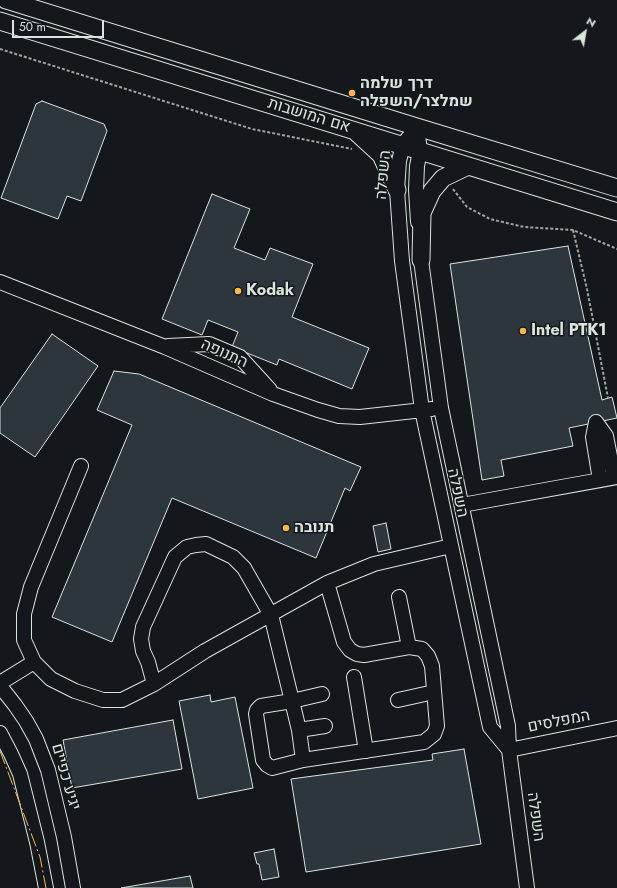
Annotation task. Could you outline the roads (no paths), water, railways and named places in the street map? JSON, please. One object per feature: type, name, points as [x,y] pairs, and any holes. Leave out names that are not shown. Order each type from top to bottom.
[{"type":"main road","name":"אם המושבות","points":[[6,0],[417,128],[617,188]]},
{"type":"main road","name":"אם המושבות","points":[[0,21],[617,212]]},
{"type":"main road","points":[[354,130],[381,155],[397,190]]},
{"type":"main road","points":[[420,260],[422,213],[432,191],[443,178],[468,166]]},
{"type":"street","name":"השפלה","points":[[417,128],[403,145],[399,161],[397,190],[402,261],[422,410],[490,727],[509,750]]},
{"type":"street","name":"השפלה","points":[[417,128],[420,150],[417,166],[416,190],[420,260],[442,408],[508,726],[509,750],[527,888]]},
{"type":"street","name":"התנופה","points":[[0,282],[165,347],[273,394],[339,416],[360,417],[442,408]]},
{"type":"street","points":[[165,347],[209,344],[240,357],[273,394]]},
{"type":"street","points":[[462,505],[600,480],[615,477],[606,436],[596,422],[593,437],[600,480]]},
{"type":"street","points":[[82,466],[32,587],[24,614],[24,640],[34,662],[51,680],[103,700],[122,700],[154,684],[205,651],[327,583],[374,564],[451,546]]},
{"type":"street","points":[[154,684],[148,662],[143,651],[141,639],[143,627],[174,557],[187,547],[206,544],[233,557],[244,568],[271,615],[299,730],[303,760]]},
{"type":"street","points":[[322,694],[261,706],[257,710],[256,714],[263,760],[266,765],[272,768],[303,760],[424,742],[434,734],[437,726],[432,666],[428,656],[422,649],[409,647],[364,654],[357,654],[350,650],[344,642],[327,583]]},
{"type":"street","points":[[399,597],[409,647]]},
{"type":"street","points":[[0,684],[34,662]]},
{"type":"street","points":[[354,677],[366,751]]},
{"type":"street","name":"יגיע כפיים","points":[[0,684],[36,739],[48,770],[64,837],[73,888]]},
{"type":"street","points":[[398,700],[434,692]]},
{"type":"street","points":[[299,730],[325,726]]},
{"type":"street","name":"המפלסים","points":[[509,750],[617,728]]},
{"type":"street","points":[[0,733],[20,774],[37,842],[46,888]]},
{"type":"place","name":"דרך שלמה שמלצר/השפלה","points":[[352,93]]},
{"type":"place","name":"Kodak","points":[[238,291]]},
{"type":"place","name":"Intel PTK1","points":[[523,331]]},
{"type":"place","name":"תנובה","points":[[286,528]]}]
